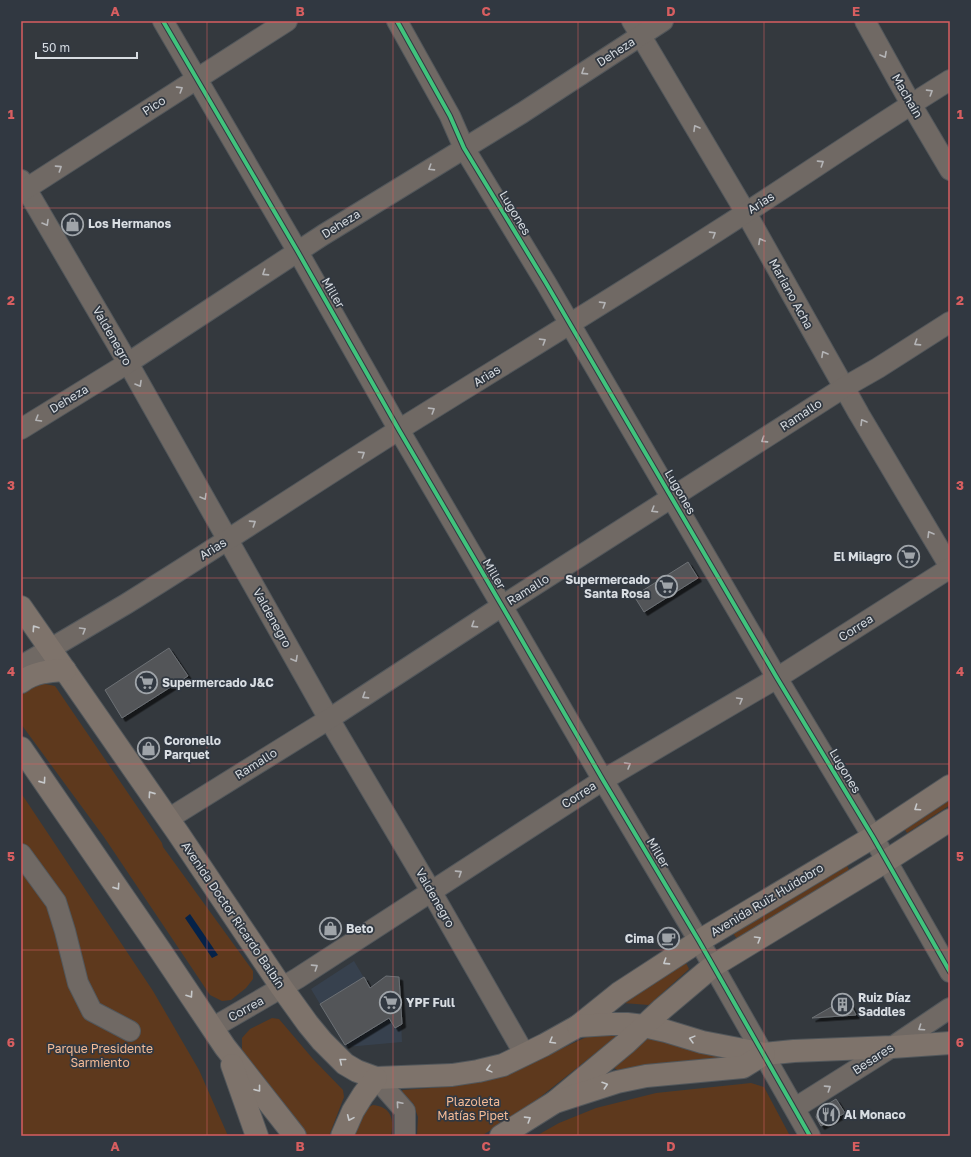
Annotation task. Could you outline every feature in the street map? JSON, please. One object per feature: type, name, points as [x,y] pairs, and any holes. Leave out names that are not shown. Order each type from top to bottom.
[{"type":"main road","name":"Avenida Doctor Ricardo Balbín","points":[[21,607],[168,819],[282,988],[322,1042],[337,1057],[357,1072],[376,1078],[452,1075],[478,1072],[503,1065],[525,1055]]},
{"type":"main road","points":[[21,682],[36,673],[65,670]]},
{"type":"main road","points":[[21,748],[225,1047],[295,1136]]},
{"type":"main road","name":"Avenida Ruiz Huidobro","points":[[525,1055],[544,1046],[578,1026],[618,994],[699,941],[873,837],[950,786]]},
{"type":"main road","points":[[501,1136],[555,1102],[626,1044],[661,1010],[713,966],[886,862],[950,820]]},
{"type":"main road","points":[[578,1026],[611,1024],[644,1026],[702,1042],[764,1054],[794,1051],[950,1043]]},
{"type":"main road","points":[[225,1047],[257,1136]]},
{"type":"main road","points":[[555,1102],[617,1082],[646,1076],[743,1067],[764,1054]]},
{"type":"main road","points":[[342,1136],[353,1111],[376,1078]]},
{"type":"street","name":"Miller","points":[[162,21],[197,78],[399,430],[603,780],[699,941],[810,1136]]},
{"type":"street","name":"Pico","points":[[23,187],[287,21]]},
{"type":"street","name":"Lugones","points":[[396,21],[450,116],[464,148],[570,325],[777,678],[873,837],[950,972]]},
{"type":"street","name":"Deheza","points":[[21,429],[128,363],[298,252],[323,234],[522,113],[636,28],[663,21]]},
{"type":"street","name":"Machain","points":[[865,21],[950,170]]},
{"type":"street","name":"Mariano Acha","points":[[636,28],[746,213],[844,388],[950,568]]},
{"type":"street","name":"Arias","points":[[21,666],[49,648],[70,638],[126,604],[399,430],[570,325],[746,213],[950,80]]},
{"type":"street","name":"Valdenegro","points":[[23,187],[128,363],[329,719],[431,891],[525,1055]]},
{"type":"street","name":"Ramallo","points":[[168,819],[329,719],[502,606],[950,322]]},
{"type":"street","name":"Correa","points":[[212,1028],[282,988],[603,780],[777,678],[950,568]]},
{"type":"street","points":[[21,854],[56,902],[66,931],[78,982],[92,1011],[130,1031]]},
{"type":"street","name":"Besares","points":[[795,1108],[892,1047],[950,1008]]},
{"type":"street","points":[[376,1078],[405,1111],[405,1136]]},
{"type":"shaded area","points":[[354,961],[370,988],[386,976],[399,977],[402,1042],[347,1047],[311,989]]},
{"type":"green space","points":[[40,683],[55,686],[162,843],[163,847],[253,971],[253,979],[246,988],[231,1000],[222,1001],[210,995],[104,837],[21,724],[21,695]]},
{"type":"green space","name":"Parque Presidente Sarmiento","points":[[21,793],[153,991],[199,1070],[228,1136],[21,1136]]},
{"type":"green space","points":[[950,794],[950,805],[907,833],[902,825]]},
{"type":"green space","points":[[845,861],[849,870],[738,940],[732,932]]},
{"type":"green space","points":[[684,959],[689,969],[649,1005],[623,1003]]},
{"type":"green space","points":[[272,1018],[279,1019],[313,1059],[343,1090],[344,1097],[329,1136],[307,1136],[300,1130],[242,1050],[242,1038],[250,1029]]},
{"type":"green space","name":"Plazoleta Matías Pipet","points":[[608,1033],[617,1036],[524,1110],[481,1136],[417,1136],[418,1117],[413,1103],[401,1097],[399,1093],[403,1090],[457,1086],[513,1071],[593,1034]]},
{"type":"green space","points":[[647,1037],[739,1060],[619,1071],[614,1068]]},
{"type":"green space","points":[[751,1083],[764,1087],[790,1136],[536,1136],[559,1123],[596,1108],[656,1093]]},
{"type":"green space","points":[[373,1105],[384,1108],[388,1111],[392,1120],[391,1136],[353,1136],[365,1109]]},
{"type":"water","points":[[190,914],[218,955],[212,958],[185,918]]},
{"type":"building","name":"Supermercado Santa Rosa","points":[[688,562],[698,578],[644,612],[634,596]]},
{"type":"building","name":"Supermercado J&C","points":[[169,648],[188,676],[122,718],[105,690]]},
{"type":"building","points":[[386,976],[399,977],[402,1024],[395,1028],[389,1018],[345,1045],[320,1004],[364,977],[370,988]]},
{"type":"building","name":"Ruiz Díaz Saddles","points":[[847,998],[856,1015],[812,1018]]},
{"type":"building","name":"Al Monaco","points":[[836,1099],[845,1113],[821,1126],[816,1117],[818,1110]]},
{"type":"cycle path","points":[[163,21],[298,252],[399,430],[603,780],[699,941],[810,1136]]},
{"type":"cycle path","points":[[397,21],[450,116],[464,148],[546,283],[777,678],[873,837],[950,972]]},
{"type":"place","name":"Los Hermanos","points":[[73,224]]},
{"type":"place","name":"El Milagro","points":[[908,557]]},
{"type":"place","name":"Supermercado Santa Rosa","points":[[666,587]]},
{"type":"place","name":"Supermercado J&C","points":[[146,683]]},
{"type":"place","name":"Coronello Parquet","points":[[149,748]]},
{"type":"place","name":"Beto","points":[[331,929]]},
{"type":"place","name":"Cima","points":[[669,939]]},
{"type":"place","name":"YPF Full","points":[[390,1003]]},
{"type":"place","name":"Ruiz Díaz Saddles","points":[[843,1005]]},
{"type":"place","name":"Al Monaco","points":[[829,1115]]}]
